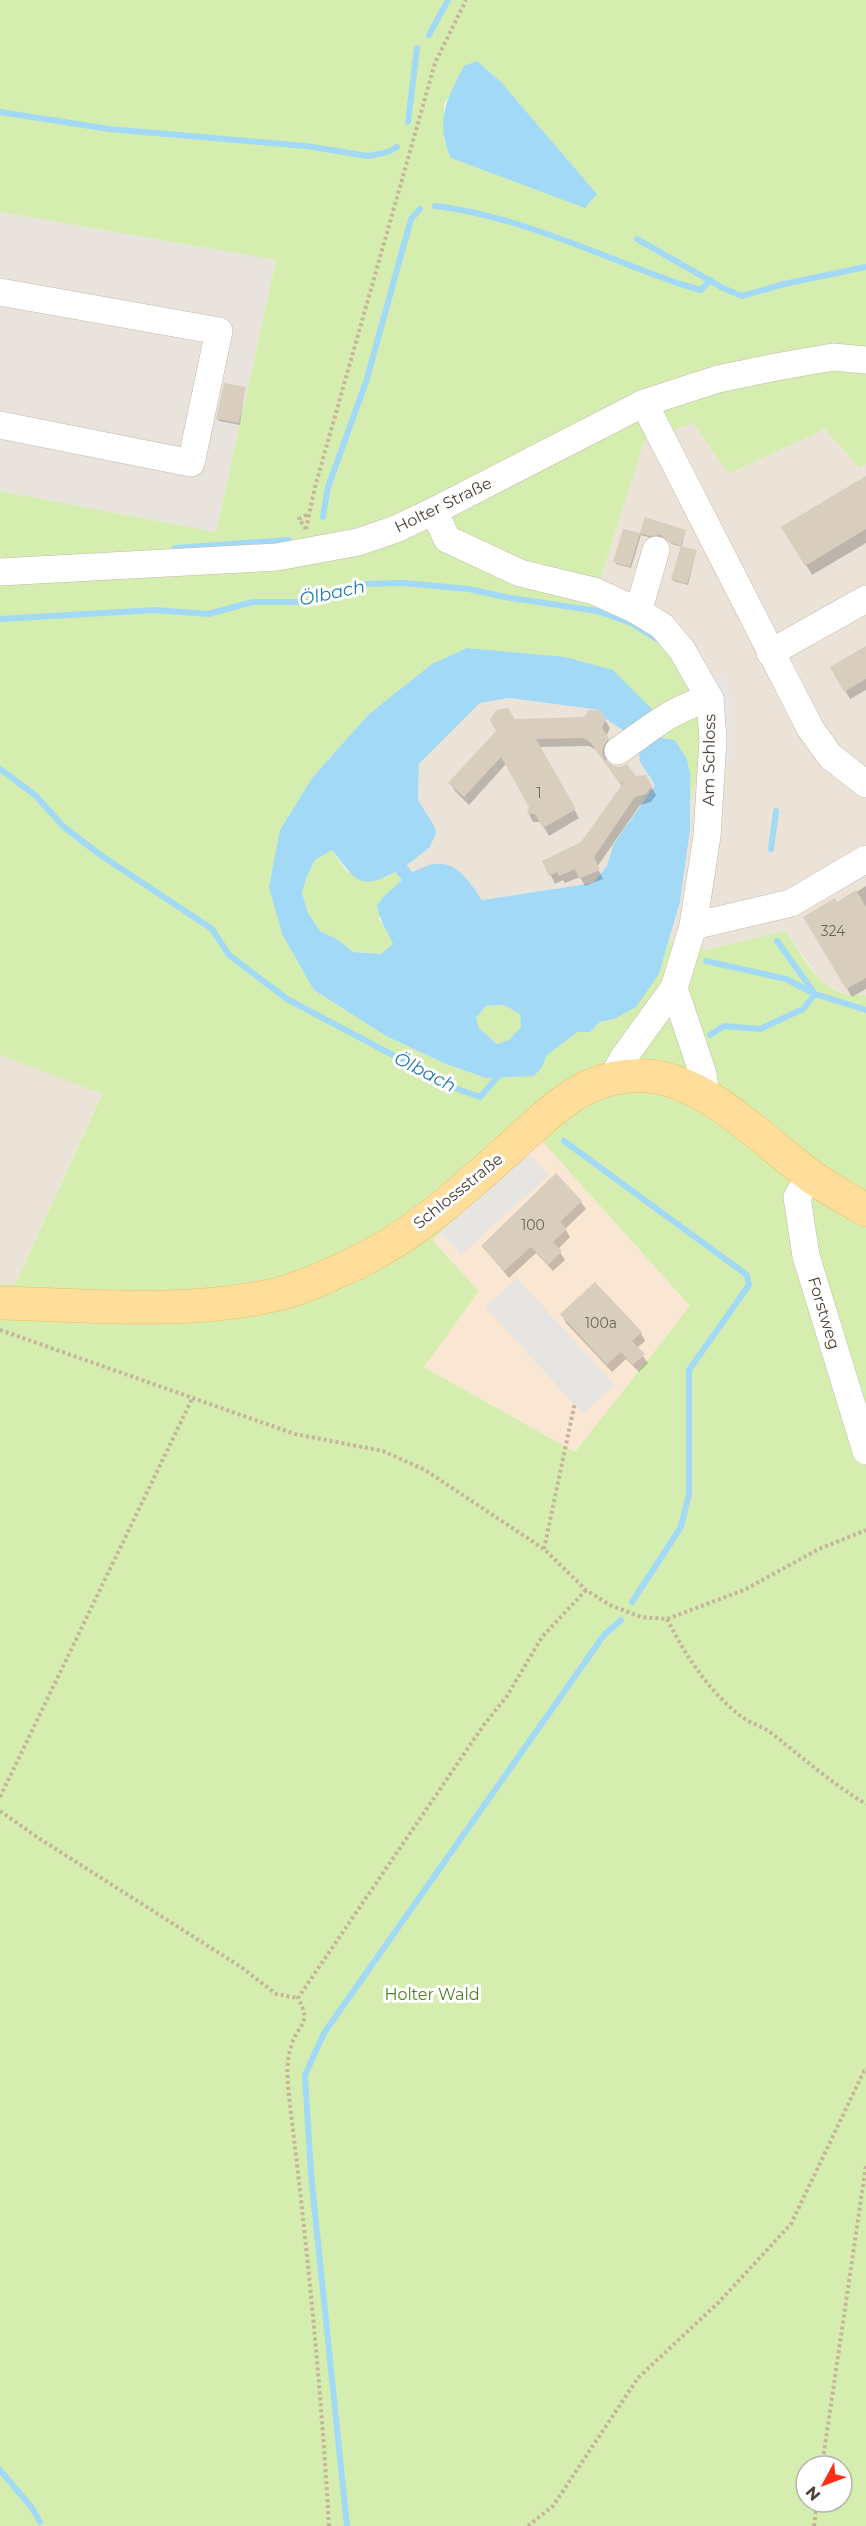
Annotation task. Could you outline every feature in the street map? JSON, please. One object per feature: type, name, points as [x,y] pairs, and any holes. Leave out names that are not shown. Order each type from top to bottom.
[{"type":"main road","name":"Schlossstraße","points":[[0,1304],[184,1306],[229,1303],[276,1295],[344,1269],[382,1250],[435,1212],[546,1116],[587,1087],[612,1078],[647,1076],[674,1080],[706,1095],[810,1176],[866,1210]]},
{"type":"street","points":[[0,292],[219,331],[191,463],[0,425]]},
{"type":"street","name":"Holter Straße","points":[[0,572],[277,557],[358,542],[396,529],[434,511],[644,403],[718,379],[776,367],[833,357],[866,360]]},
{"type":"street","points":[[644,403],[810,728],[830,756],[866,784]]},
{"type":"street","name":"Am Schloss","points":[[434,511],[447,539],[520,573],[594,591],[636,610],[662,626],[675,642],[710,699],[713,739],[707,836],[693,926],[674,988],[624,1057],[612,1078]]},
{"type":"street","points":[[636,610],[641,602],[656,550]]},
{"type":"street","points":[[770,653],[866,599]]},
{"type":"street","points":[[633,741],[693,702],[710,699]]},
{"type":"street","points":[[693,926],[790,903],[866,858]]},
{"type":"street","points":[[674,988],[703,1074],[706,1095]]},
{"type":"street","name":"Forstweg","points":[[810,1176],[797,1197],[806,1256],[866,1451]]},
{"type":"path","points":[[309,514],[299,519],[306,529],[435,63],[466,0]]},
{"type":"path","points":[[0,1330],[295,1434],[383,1451],[426,1470],[544,1549],[586,1590],[610,1605],[641,1617],[667,1619],[744,1590],[819,1549],[866,1530]]},
{"type":"path","points":[[0,1797],[192,1399]]},
{"type":"path","points":[[544,1549],[575,1402]]},
{"type":"path","points":[[298,1998],[483,1726],[507,1696],[542,1637],[586,1590]]},
{"type":"path","points":[[667,1619],[681,1646],[722,1701],[744,1719],[768,1731],[828,1781],[866,1804]]},
{"type":"path","points":[[0,1811],[241,1967],[276,1994],[298,1998]]},
{"type":"path","points":[[298,1998],[305,2012],[305,2021],[291,2045],[287,2074],[306,2234],[329,2526]]},
{"type":"path","points":[[528,2526],[553,2506],[638,2378],[719,2302],[791,2224],[866,2071]]},
{"type":"path","points":[[824,2454],[866,2165]]},
{"type":"shaded area","points":[[0,212],[276,260],[216,532],[0,491]]},
{"type":"shaded area","points":[[693,423],[729,474],[825,429],[859,468],[866,464],[866,995],[849,996],[822,983],[786,931],[704,950],[669,941],[680,902],[690,830],[690,804],[701,758],[593,602],[645,440]]},
{"type":"shaded area","points":[[724,674],[733,703],[734,730],[731,763],[719,761],[713,678]]},
{"type":"shaded area","points":[[509,698],[600,710],[606,719],[630,735],[638,745],[640,762],[655,785],[613,845],[607,866],[593,883],[482,900],[466,877],[436,863],[413,873],[407,865],[429,848],[435,827],[418,800],[419,764],[480,703]]},
{"type":"shaded area","points":[[0,1055],[102,1093],[15,1285],[0,1284]]},
{"type":"shaded area","points":[[541,1140],[690,1306],[575,1452],[424,1367],[478,1291],[431,1240]]},
{"type":"shaded area","points":[[528,1152],[549,1175],[461,1255],[440,1232]]},
{"type":"shaded area","points":[[517,1278],[615,1385],[583,1414],[485,1307]]},
{"type":"green space","name":"Holter Wald","points":[[0,0],[866,0],[866,464],[859,468],[825,429],[729,474],[693,423],[645,440],[593,602],[658,633],[693,683],[702,728],[701,758],[690,804],[687,759],[675,740],[650,736],[613,670],[368,715],[312,778],[280,830],[314,990],[386,1036],[446,1064],[486,1078],[507,1076],[542,1067],[547,1055],[578,1032],[590,1032],[600,1022],[614,1019],[659,974],[669,941],[704,950],[786,931],[809,967],[827,985],[837,991],[866,995],[866,2526],[0,2526],[0,1284],[15,1285],[102,1094],[0,1055],[0,491],[216,532],[276,260],[0,212]],"holes":[[[477,61],[501,82],[597,194],[444,143],[444,104]],[[541,1140],[690,1306],[575,1452],[424,1367],[479,1291],[432,1240]]]},
{"type":"green space","points":[[332,850],[347,872],[385,878],[395,872],[402,880],[384,896],[379,919],[393,944],[381,954],[353,952],[337,939],[320,931],[308,913],[302,893],[307,876],[315,860]]},
{"type":"green space","points":[[504,1005],[520,1014],[521,1027],[509,1040],[497,1044],[479,1028],[476,1018],[486,1006]]},
{"type":"water","points":[[477,61],[501,82],[597,194],[585,208],[451,158],[443,133],[445,110],[452,89],[464,66]]},
{"type":"water","points":[[467,648],[565,657],[613,670],[652,709],[643,726],[650,736],[675,740],[687,759],[690,775],[690,830],[680,902],[659,974],[636,1007],[614,1019],[600,1022],[590,1032],[578,1032],[547,1055],[542,1067],[534,1076],[486,1078],[446,1064],[386,1036],[314,990],[282,934],[269,887],[280,830],[312,778],[368,715],[432,664]],"holes":[[[509,698],[600,710],[606,719],[630,735],[638,745],[640,762],[655,785],[613,845],[607,866],[593,883],[482,900],[463,875],[451,866],[432,864],[412,872],[407,865],[429,848],[436,834],[435,827],[418,800],[419,764],[480,703]],[[332,850],[358,879],[373,881],[395,872],[402,880],[377,905],[381,920],[393,944],[381,954],[353,952],[337,939],[320,931],[308,913],[302,893],[315,860]],[[504,1005],[520,1014],[521,1027],[509,1040],[497,1044],[479,1028],[476,1018],[486,1006]]]},
{"type":"building","points":[[224,383],[246,387],[239,423],[216,419]]},
{"type":"building","points":[[866,476],[866,529],[805,566],[781,527]]},
{"type":"building","points":[[645,517],[686,530],[681,546],[669,542],[661,535],[649,536],[640,533]]},
{"type":"building","points":[[623,529],[640,533],[630,567],[613,562]]},
{"type":"building","points":[[681,546],[697,550],[687,584],[671,579]]},
{"type":"building","points":[[866,646],[866,679],[844,692],[830,667]]},
{"type":"building","points":[[508,708],[515,719],[584,717],[589,710],[600,710],[606,719],[602,728],[609,738],[602,753],[605,760],[620,767],[627,764],[636,776],[646,775],[652,786],[646,794],[635,797],[594,857],[600,870],[579,879],[575,869],[559,876],[557,872],[549,876],[542,861],[581,842],[624,782],[620,784],[590,742],[583,738],[536,739],[576,809],[543,828],[535,814],[527,814],[529,807],[501,757],[464,797],[448,783],[496,731],[490,720],[496,710]]},
{"type":"building","points":[[856,890],[866,907],[866,978],[846,989],[803,917],[835,898],[837,902]]},
{"type":"building","points":[[556,1173],[582,1201],[560,1222],[567,1229],[553,1242],[562,1251],[548,1265],[531,1247],[504,1271],[481,1246]]},
{"type":"building","points":[[595,1282],[642,1332],[632,1341],[645,1354],[633,1365],[621,1352],[607,1365],[560,1314]]},
{"type":"waterway","points":[[429,35],[448,0]]},
{"type":"waterway","points":[[408,122],[417,48]]},
{"type":"waterway","points":[[0,112],[109,129],[306,146],[368,156],[388,152],[397,147]]},
{"type":"waterway","points":[[435,206],[467,211],[529,228],[701,290],[710,280]]},
{"type":"waterway","points":[[323,517],[328,487],[366,382],[411,219],[420,209]]},
{"type":"waterway","points":[[637,239],[723,288],[742,296],[784,284],[866,267]]},
{"type":"waterway","points":[[175,548],[289,540]]},
{"type":"waterway","name":"Ölbach","points":[[0,619],[156,610],[208,614],[253,602],[310,602],[362,584],[403,583],[469,589],[597,611],[631,623],[658,640]]},
{"type":"waterway","name":"Ölbach","points":[[0,769],[35,795],[64,827],[99,854],[212,929],[229,955],[287,999],[455,1088],[480,1097],[502,1072]]},
{"type":"waterway","name":"Ölbach","points":[[771,849],[776,811]]},
{"type":"waterway","name":"Ölbach","points":[[777,941],[813,991]]},
{"type":"waterway","name":"Ölbach","points":[[706,961],[786,979],[815,994]]},
{"type":"waterway","name":"Ölbach","points":[[710,1035],[724,1026],[760,1029],[803,1009],[815,994],[866,1010]]},
{"type":"waterway","points":[[564,1141],[747,1275],[749,1285],[689,1370],[689,1494],[681,1527],[632,1602]]},
{"type":"waterway","points":[[347,2526],[311,2174],[305,2075],[324,2033],[604,1635],[621,1620]]},
{"type":"waterway","points":[[0,2470],[32,2508],[40,2522]]}]
